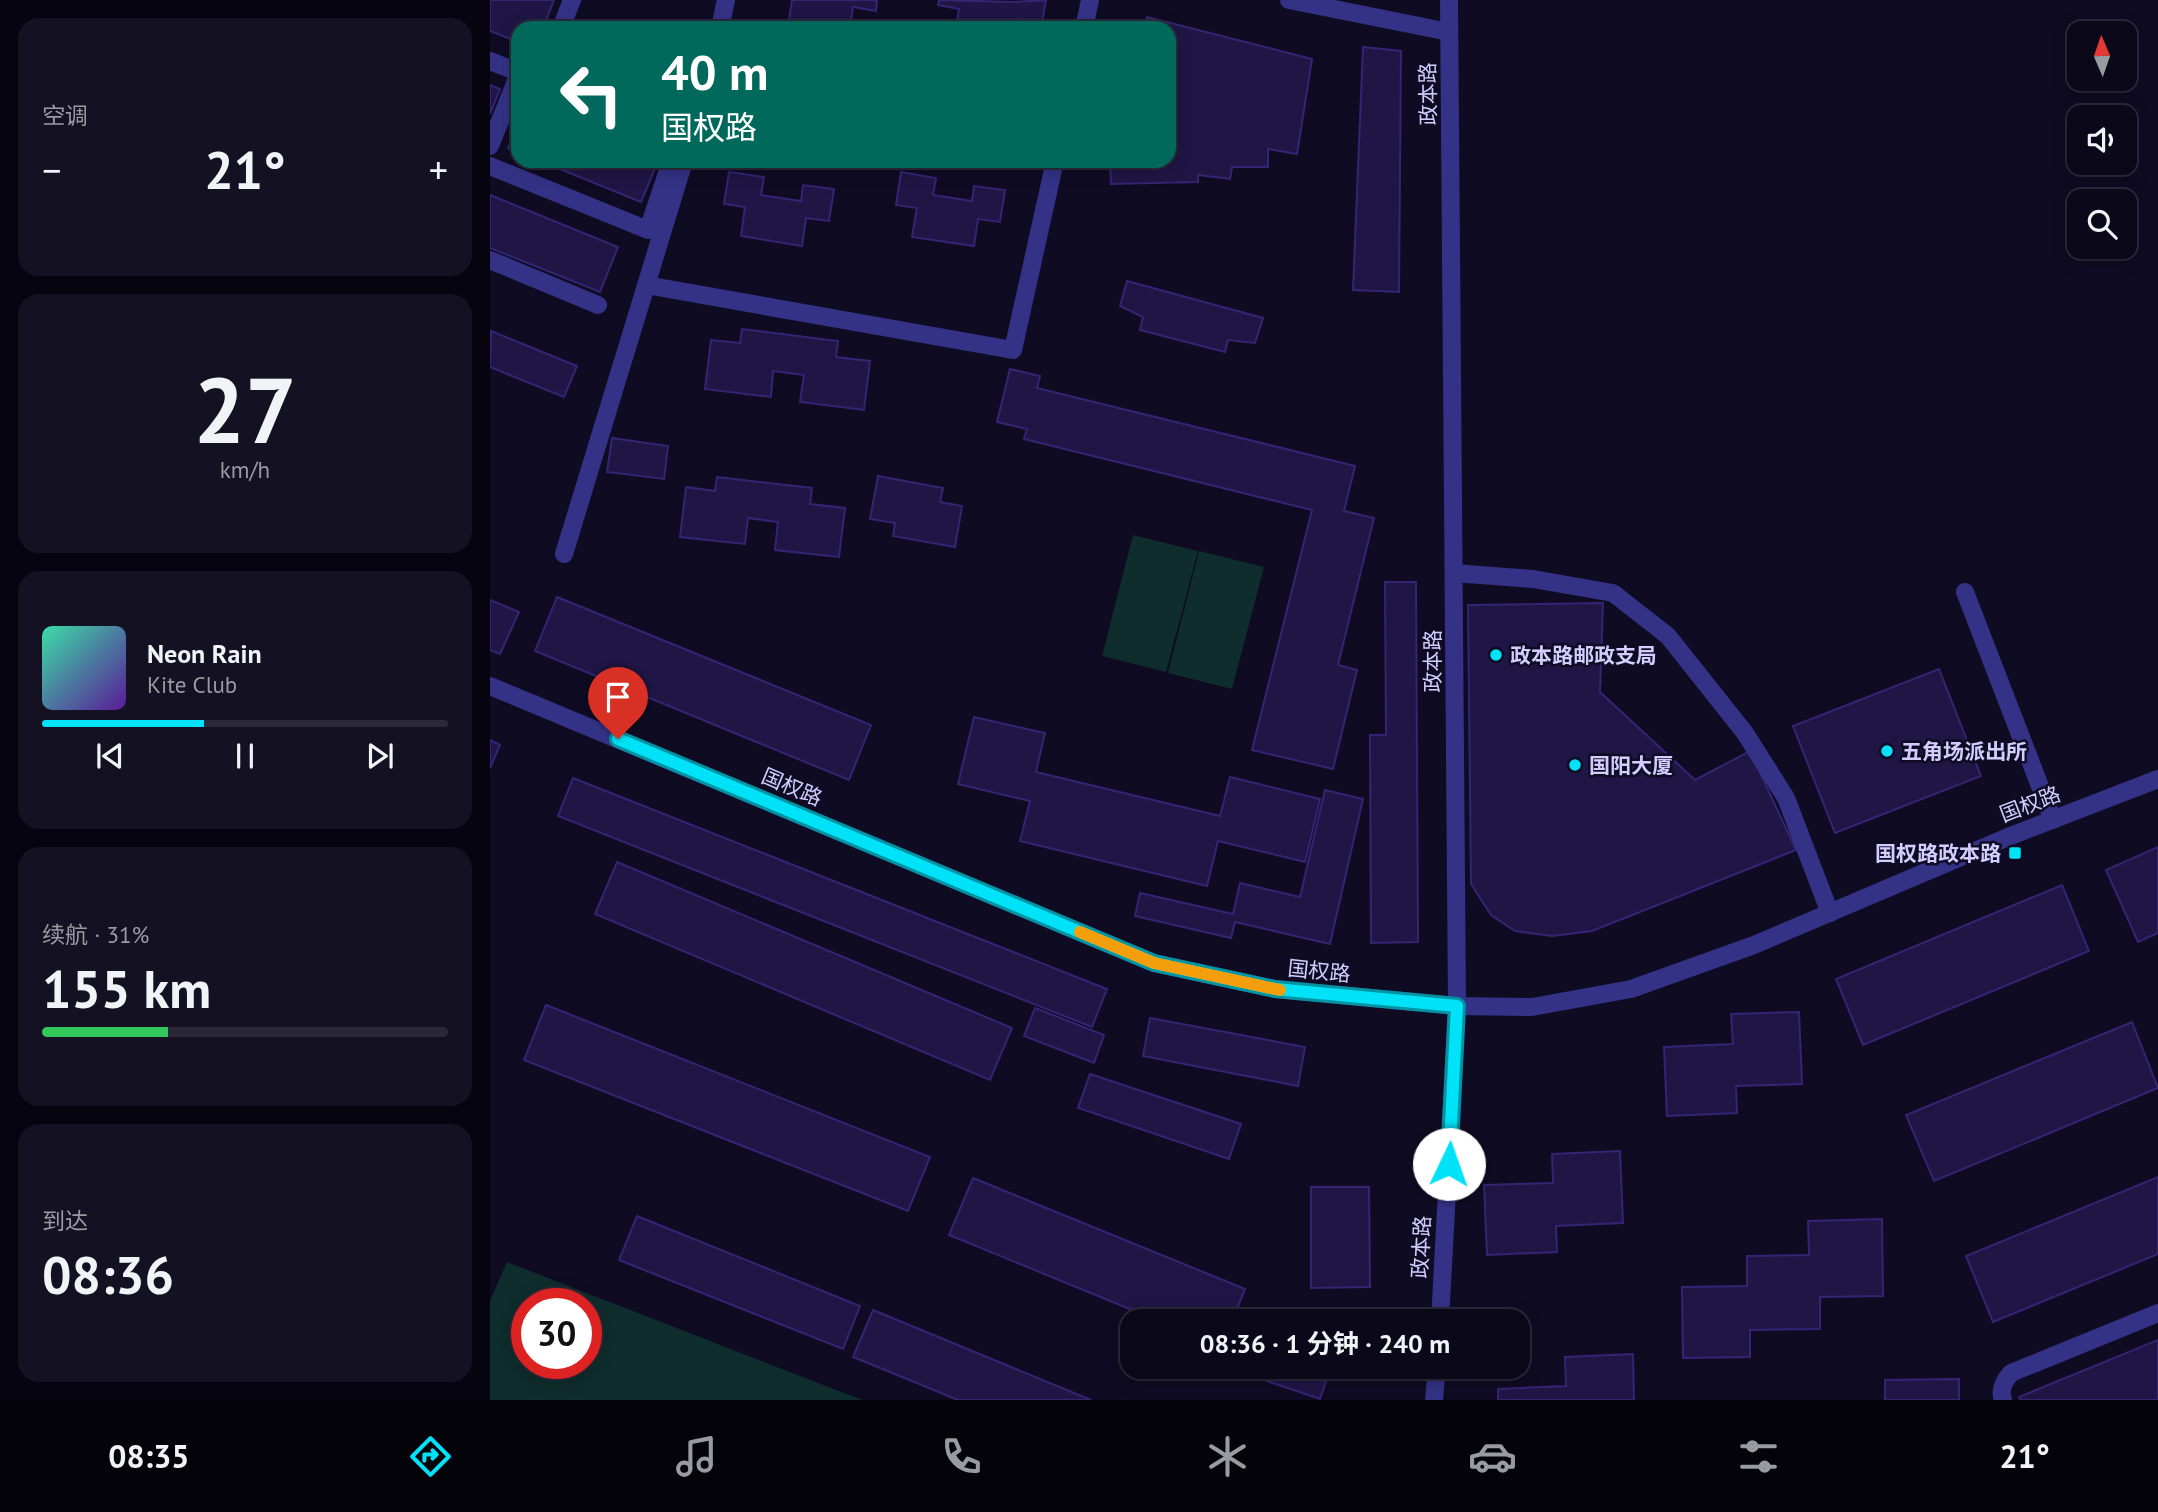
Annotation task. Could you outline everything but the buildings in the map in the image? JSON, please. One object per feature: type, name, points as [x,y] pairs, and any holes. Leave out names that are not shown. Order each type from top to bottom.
[{"type":"street","points":[[564,21],[572,0]]},
{"type":"street","points":[[722,21],[726,0]]},
{"type":"street","points":[[1086,21],[1090,0]]},
{"type":"street","points":[[1289,0],[1449,32]]},
{"type":"street","name":"政本路","points":[[1441,1309],[1457,1006],[1449,0]]},
{"type":"street","points":[[490,61],[511,71]]},
{"type":"street","points":[[490,146],[511,92]]},
{"type":"street","points":[[490,166],[648,230],[669,168]]},
{"type":"street","points":[[564,554],[682,168]]},
{"type":"street","points":[[646,285],[1013,350],[1049,168]]},
{"type":"street","points":[[490,260],[598,305]]},
{"type":"street","points":[[1454,573],[1533,579],[1613,593],[1668,636],[1745,733],[1786,798],[1830,913]]},
{"type":"street","points":[[1965,592],[2053,820]]},
{"type":"street","name":"国权路","points":[[490,686],[1154,963],[1275,989],[1457,1006],[1532,1007],[1631,989],[1754,945],[2158,779]]},
{"type":"street","points":[[2003,1400],[2001,1394],[2004,1381],[2011,1373],[2158,1313]]},
{"type":"street","points":[[1434,1400],[1436,1379]]},
{"type":"green space","points":[[1133,535],[1198,551],[1166,672],[1102,656]]},
{"type":"green space","points":[[1199,551],[1264,567],[1232,689],[1168,673]]},
{"type":"green space","points":[[507,1262],[574,1288],[511,1288],[511,1379],[602,1379],[602,1299],[862,1400],[490,1400],[490,1301]]},
{"type":"slow traffic","points":[[1080,932],[1154,963],[1280,990]]},
{"type":"place","name":"政本路邮政支局","points":[[1496,655]]},
{"type":"place","name":"五角场派出所","points":[[1887,751]]},
{"type":"place","name":"国阳大厦","points":[[1575,765]]},
{"type":"place","name":"国权路政本路","points":[[2015,853]]},
{"type":"route","points":[[618,739],[1154,963],[1275,989],[1457,1006],[1449,1164]]}]
